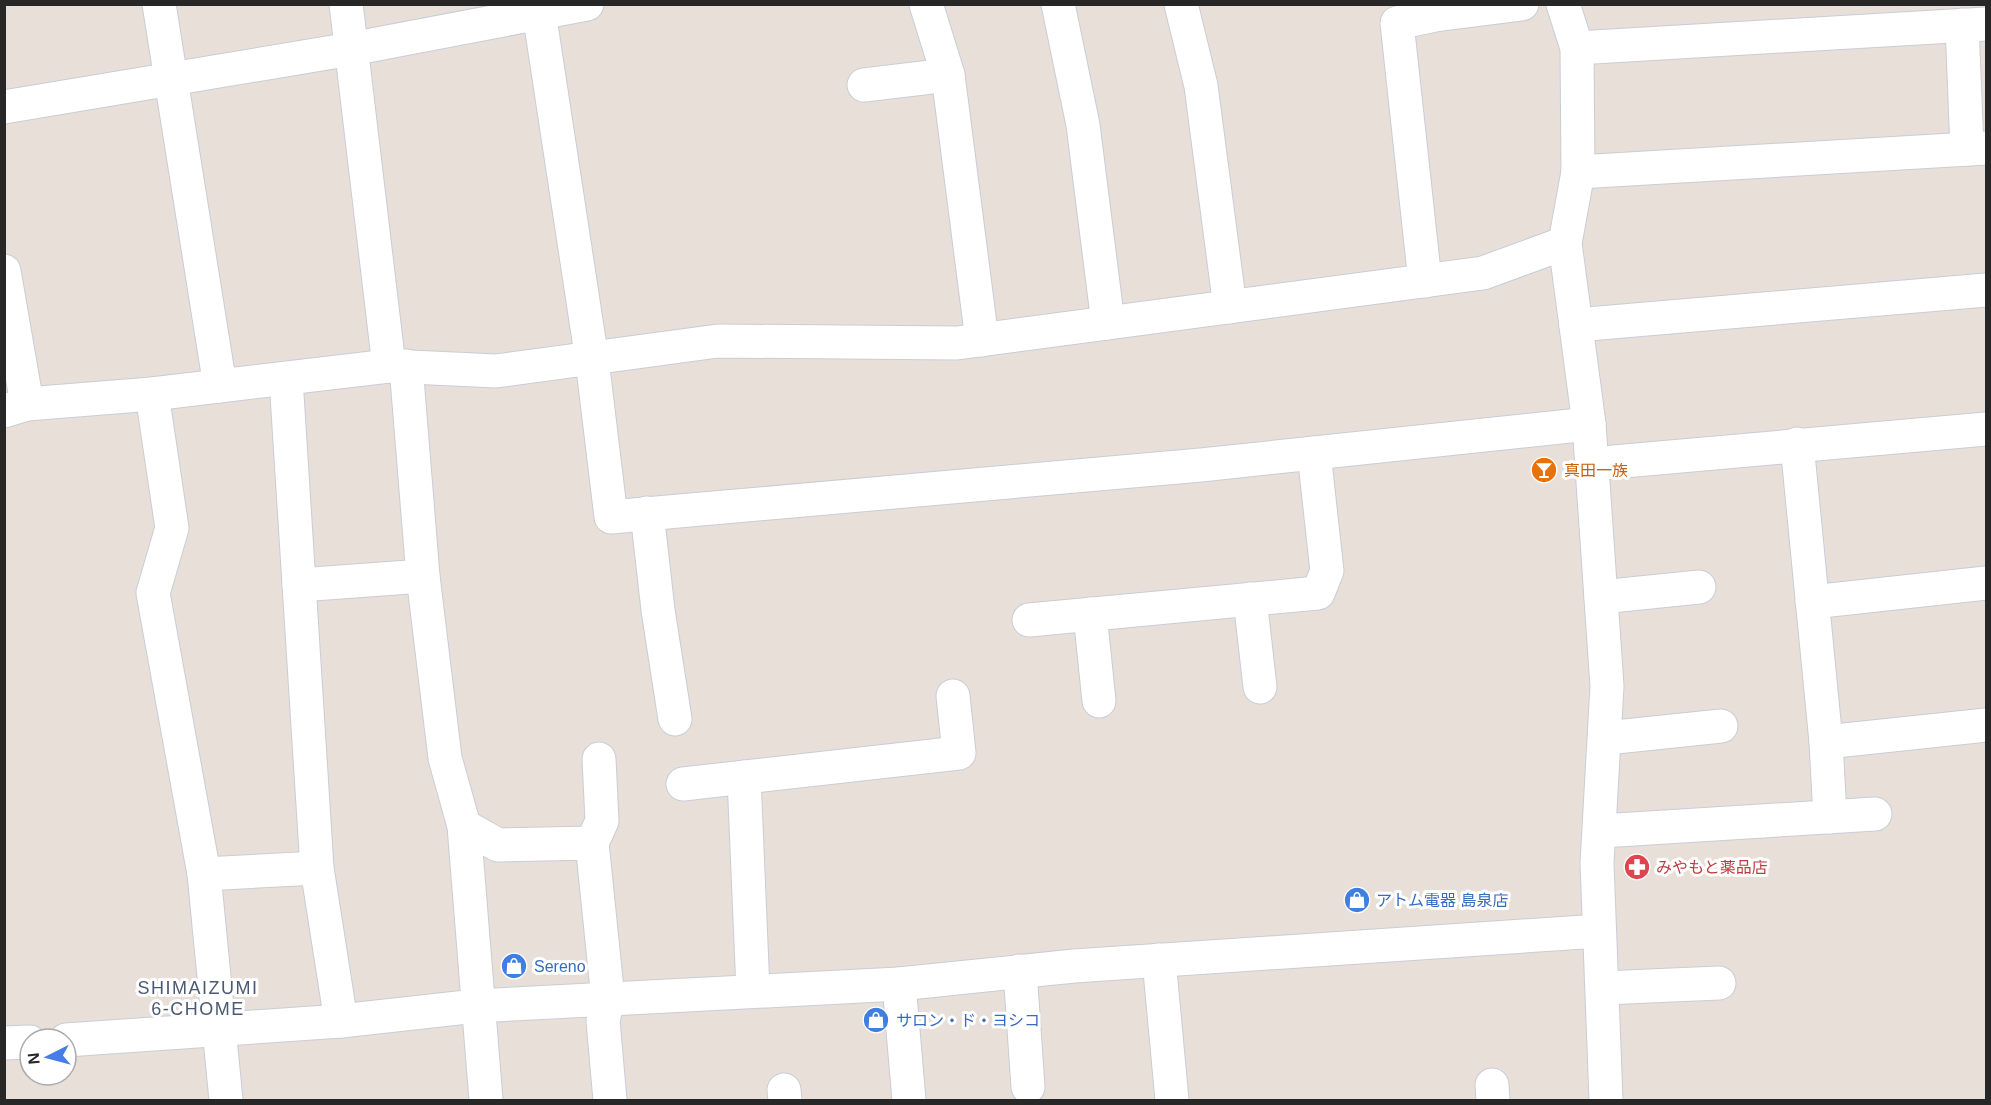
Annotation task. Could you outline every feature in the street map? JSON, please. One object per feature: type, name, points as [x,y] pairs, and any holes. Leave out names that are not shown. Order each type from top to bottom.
[{"type":"street","points":[[159,4],[220,386]]},
{"type":"street","points":[[346,4],[397,366],[445,758],[464,826],[476,1006],[486,1101]]},
{"type":"street","points":[[4,107],[351,49],[587,4]]},
{"type":"street","points":[[926,4],[948,75],[982,340]]},
{"type":"street","points":[[1058,4],[1083,125],[1108,323]]},
{"type":"street","points":[[1181,4],[1201,86],[1230,307]]},
{"type":"street","points":[[1425,281],[1397,23],[1435,15],[1522,4]]},
{"type":"street","points":[[1563,4],[1577,48],[1578,172],[1565,243],[1589,424],[1607,686],[1601,831],[1597,863],[1606,1101]]},
{"type":"street","points":[[539,12],[592,360],[610,517],[1314,453],[1589,424]]},
{"type":"street","points":[[1577,48],[1961,20],[1977,148],[1578,172]]},
{"type":"street","points":[[864,85],[948,75]]},
{"type":"street","points":[[4,271],[16,407],[397,366],[496,371],[592,360],[718,341],[957,343],[1483,273],[1565,243]]},
{"type":"street","points":[[1576,325],[1986,290]]},
{"type":"street","points":[[286,379],[317,868],[341,1021]]},
{"type":"street","points":[[152,394],[172,528],[153,593],[204,874],[226,1101]]},
{"type":"street","points":[[1591,465],[1797,444],[1986,429]]},
{"type":"street","points":[[1797,444],[1826,742],[1830,817]]},
{"type":"street","points":[[1029,620],[1318,593],[1327,571],[1314,453]]},
{"type":"street","points":[[647,513],[658,610],[675,719]]},
{"type":"street","points":[[299,585],[423,576]]},
{"type":"street","points":[[1812,602],[1986,583]]},
{"type":"street","points":[[1601,597],[1699,587]]},
{"type":"street","points":[[1250,599],[1260,687]]},
{"type":"street","points":[[1090,614],[1099,700]]},
{"type":"street","points":[[683,784],[959,753],[953,696]]},
{"type":"street","points":[[1826,742],[1986,725]]},
{"type":"street","points":[[1606,738],[1721,726]]},
{"type":"street","points":[[598,759],[602,821],[592,843],[608,999],[603,1021],[610,1101]]},
{"type":"street","points":[[744,777],[753,991]]},
{"type":"street","points":[[1601,831],[1875,814]]},
{"type":"street","points":[[464,826],[498,845],[592,843]]},
{"type":"street","points":[[204,874],[317,868]]},
{"type":"street","points":[[78,1039],[341,1021],[476,1006],[899,984],[1020,971],[1159,960],[1599,931]]},
{"type":"street","points":[[1159,960],[1172,1101]]},
{"type":"street","points":[[1020,971],[1028,1087]]},
{"type":"street","points":[[1603,988],[1719,983]]},
{"type":"street","points":[[899,984],[909,1101]]},
{"type":"place","name":"真田一族","points":[[1544,470]]},
{"type":"place","name":"みやもと薬品店","points":[[1637,867]]},
{"type":"place","name":"アトム電器 島泉店","points":[[1357,900]]},
{"type":"place","name":"Sereno","points":[[514,966]]},
{"type":"place","name":"サロン・ド・ヨシコ","points":[[876,1020]]},
{"type":"district","name":"SHIMAIZUMI 6-CHOME","points":[[198,998]]}]
